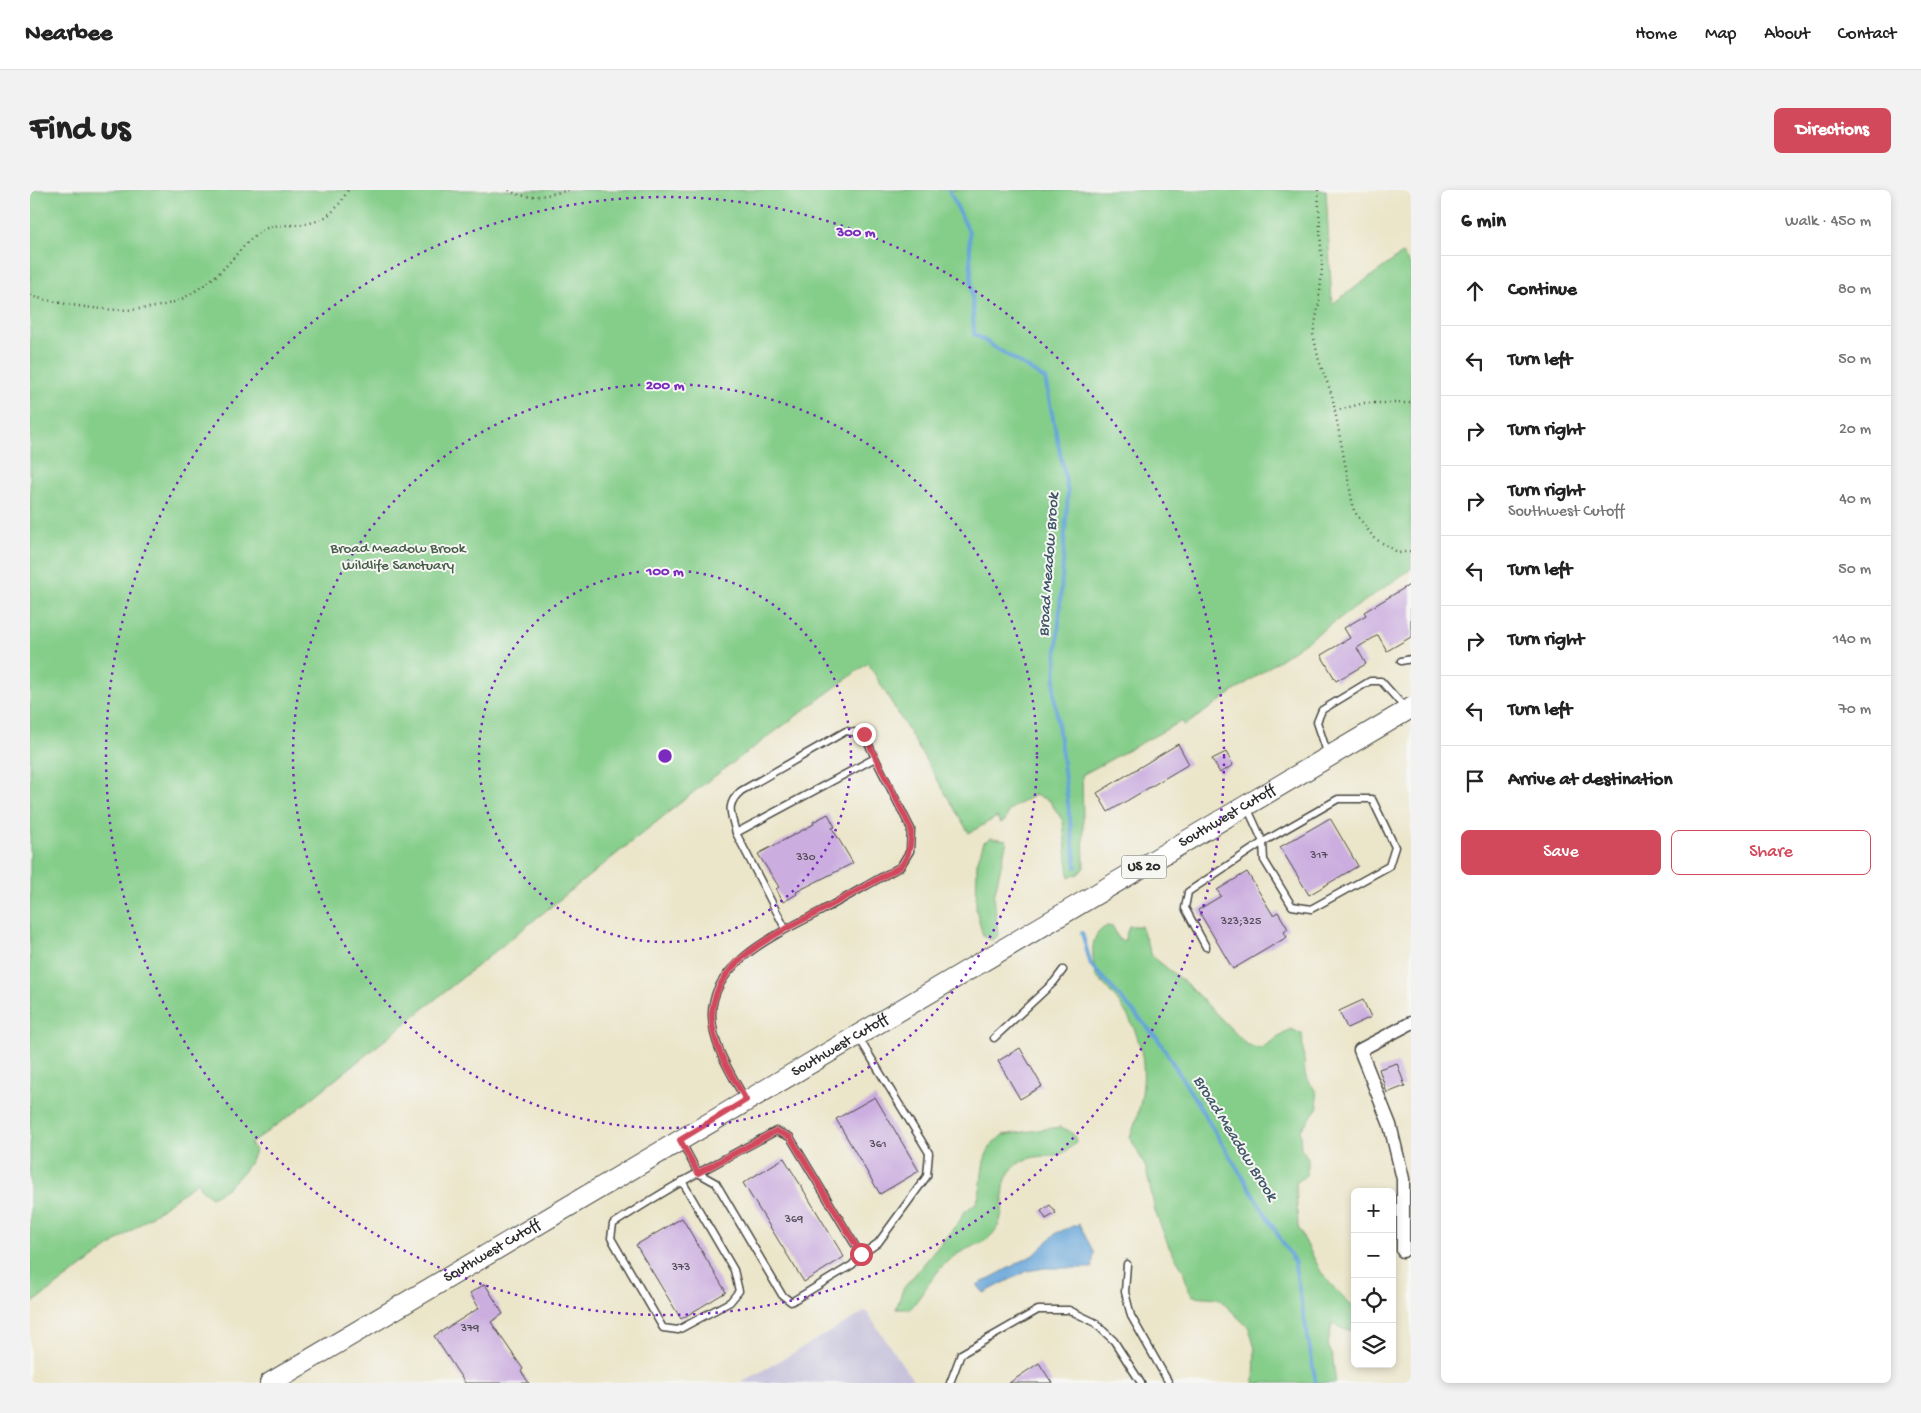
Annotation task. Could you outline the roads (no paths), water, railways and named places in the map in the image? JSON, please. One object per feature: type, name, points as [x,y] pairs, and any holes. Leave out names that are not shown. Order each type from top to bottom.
[{"type":"main road","name":"Southwest Cutoff","points":[[270,1383],[1409,709]]},
{"type":"street","points":[[1403,1251],[1403,1179],[1390,1125],[1360,1050],[1411,1023]]},
{"type":"lane","points":[[1400,661],[1411,659]]},
{"type":"lane","points":[[1329,758],[1317,722],[1322,710],[1370,680],[1381,681],[1409,709]]},
{"type":"lane","points":[[746,1100],[724,1061],[714,1033],[712,1013],[716,995],[734,967],[758,945],[785,928],[900,867],[905,861],[911,842],[911,829],[864,734],[846,731],[742,791],[732,799],[730,808],[736,833],[785,928]]},
{"type":"lane","points":[[736,833],[875,758]]},
{"type":"lane","points":[[1206,947],[1185,908],[1188,892],[1263,842],[1338,799],[1372,799],[1395,847],[1389,866],[1311,909],[1292,906],[1264,860],[1263,842],[1247,806]]},
{"type":"lane","points":[[994,1038],[1054,982],[1063,970]]},
{"type":"lane","points":[[680,1140],[698,1173],[716,1183],[782,1295],[792,1302],[852,1265],[861,1254],[878,1242],[927,1176],[929,1153],[857,1035]]},
{"type":"lane","points":[[682,1181],[734,1270],[739,1291],[730,1302],[678,1330],[663,1328],[611,1238],[613,1224],[682,1181],[776,1131],[790,1137],[861,1254]]},
{"type":"lane","points":[[1127,1264],[1125,1292],[1131,1316],[1169,1383]]},
{"type":"lane","points":[[950,1383],[962,1354],[1038,1310],[1069,1310],[1094,1322],[1114,1341],[1140,1383]]},
{"type":"water","points":[[1079,1224],[1094,1253],[1092,1268],[1045,1268],[1027,1271],[984,1293],[977,1285],[1035,1254],[1056,1233]]},
{"type":"waterway","name":"Broad Meadow Brook","points":[[949,190],[969,232],[974,334],[1045,379],[1068,492],[1054,692],[1076,867]]},
{"type":"waterway","name":"Broad Meadow Brook","points":[[1082,933],[1091,965],[1158,1039],[1294,1261],[1316,1383]]},
{"type":"park label","name":"Broad Meadow Brook Wildlife Sanctuary","points":[[398,558]]}]
